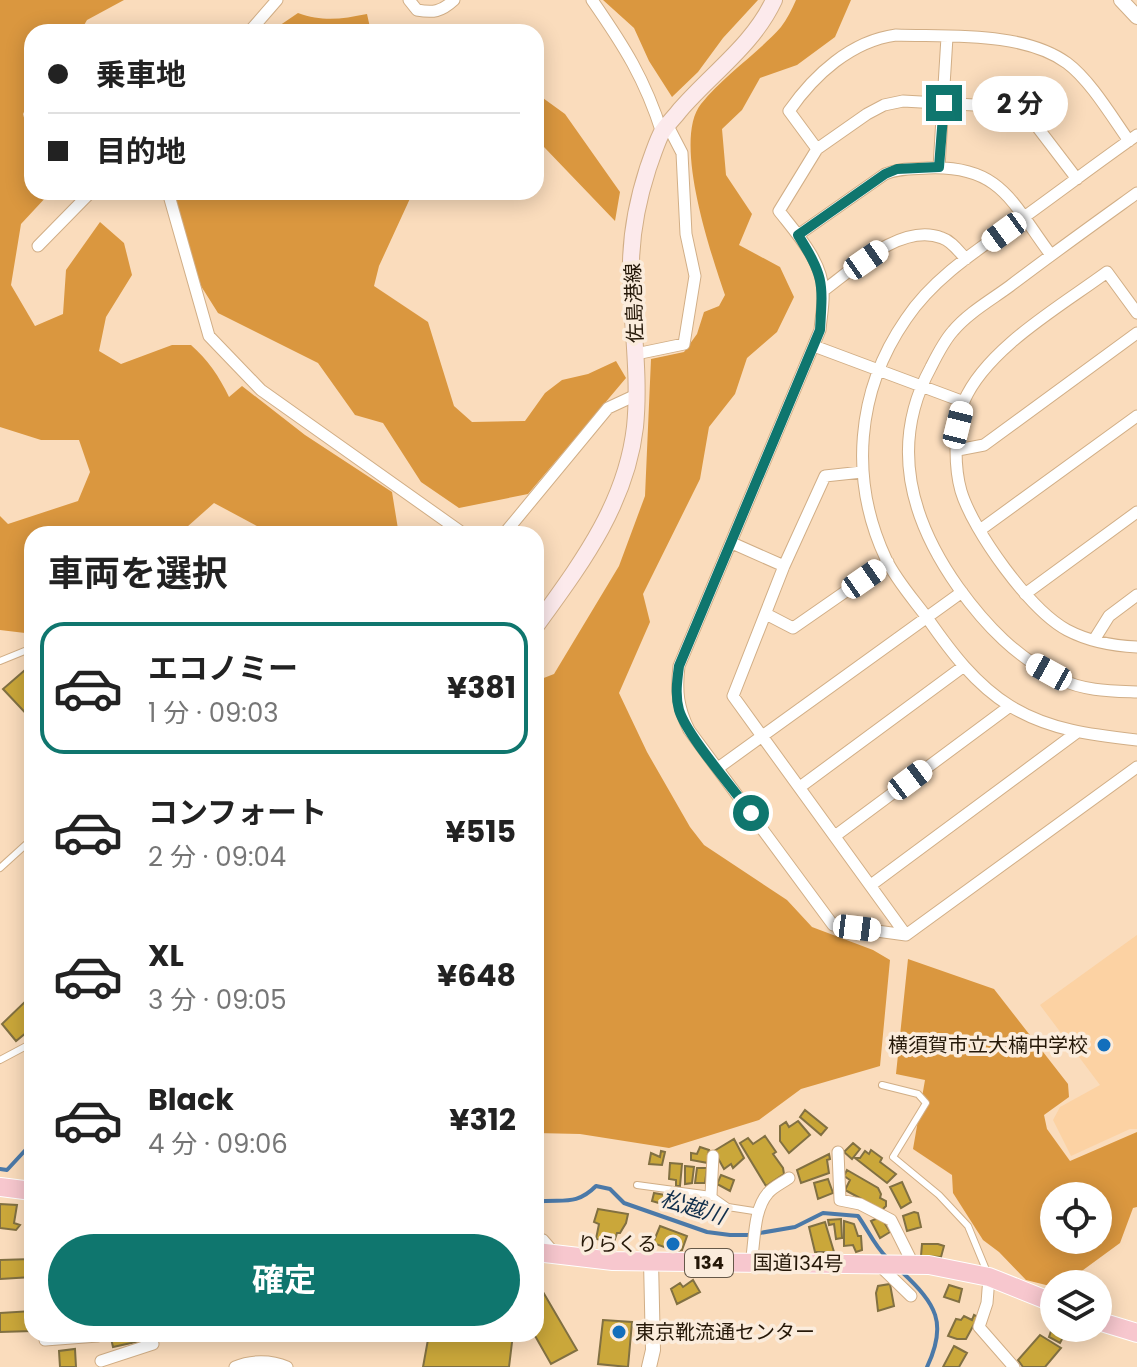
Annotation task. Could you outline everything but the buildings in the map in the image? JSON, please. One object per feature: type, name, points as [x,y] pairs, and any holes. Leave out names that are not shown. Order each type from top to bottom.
[{"type":"highway","points":[[0,1187],[24,1190]]},
{"type":"highway","name":"国道134号","points":[[544,1253],[613,1261],[929,1265],[989,1277],[1040,1297]]},
{"type":"highway","points":[[1112,1325],[1137,1333]]},
{"type":"main road","name":"佐島港線","points":[[544,615],[593,547],[611,511],[630,453],[635,429],[636,395],[631,272],[636,206],[665,129],[707,81],[745,45],[760,27],[774,0]]},
{"type":"street","points":[[409,0],[417,10],[432,13],[454,0]]},
{"type":"street","points":[[592,0],[636,65],[665,129],[682,153],[686,234],[695,276],[684,344],[636,354]]},
{"type":"street","points":[[1121,0],[1137,17]]},
{"type":"street","points":[[255,24],[273,2]]},
{"type":"street","points":[[817,149],[789,111],[808,84],[861,44],[896,35],[1015,42],[1057,57],[1081,76],[1133,138],[966,259],[931,288],[908,316],[879,368],[868,402],[861,445],[867,505],[888,562],[964,666],[1010,706],[1041,721],[1076,733],[1137,740]]},
{"type":"street","points":[[939,167],[947,37]]},
{"type":"street","points":[[1077,179],[1035,124],[1023,114],[992,106],[903,101],[884,105],[817,149],[779,211],[798,235],[818,270],[823,291],[820,330],[679,666],[676,687],[679,710],[684,720],[833,925],[906,935],[1137,767]]},
{"type":"street","points":[[798,235],[885,174],[897,169],[939,167],[964,169],[996,183],[1051,255]]},
{"type":"street","points":[[1137,193],[952,331],[920,386],[911,425],[908,464],[921,524],[936,556],[986,624],[1034,664],[1063,680],[1093,690],[1137,692]]},
{"type":"street","points":[[38,246],[83,200]]},
{"type":"street","points":[[170,200],[209,336],[261,390],[453,526]]},
{"type":"street","points":[[823,291],[888,245],[915,235],[942,238],[966,259]]},
{"type":"street","points":[[1137,313],[1107,272],[1001,350],[980,375],[964,402],[958,425],[957,471],[968,511],[1025,594],[1045,614],[1067,630],[1094,640],[1137,647]]},
{"type":"street","points":[[958,450],[984,445],[1137,333]]},
{"type":"street","points":[[814,346],[964,402]]},
{"type":"street","points":[[511,526],[608,408],[636,395]]},
{"type":"street","points":[[980,530],[1137,416]]},
{"type":"street","points":[[862,472],[825,476],[784,566],[733,696],[906,935]]},
{"type":"street","points":[[1025,594],[1137,512]]},
{"type":"street","points":[[732,543],[784,566]]},
{"type":"street","points":[[766,614],[793,628],[888,562]]},
{"type":"street","points":[[718,768],[962,592]]},
{"type":"street","points":[[1094,640],[1109,616],[1137,595]]},
{"type":"street","points":[[800,787],[964,666]]},
{"type":"street","points":[[835,836],[1010,706]]},
{"type":"street","points":[[871,885],[1076,733]]},
{"type":"street","points":[[838,1152],[840,1200],[860,1204],[891,1220],[911,1264]]},
{"type":"street","points":[[711,1195],[713,1156]]},
{"type":"street","points":[[751,1263],[758,1217],[768,1192],[789,1178]]},
{"type":"street","points":[[544,1241],[556,1254]]},
{"type":"street","points":[[649,1367],[653,1350],[651,1261]]},
{"type":"street","points":[[880,1264],[911,1296]]},
{"type":"street","points":[[989,1277],[987,1303],[979,1327],[1014,1367]]},
{"type":"street","points":[[99,1342],[102,1364],[153,1344]]},
{"type":"street","points":[[235,1367],[274,1361],[287,1367]]},
{"type":"lane","points":[[0,661],[24,651]]},
{"type":"lane","points":[[0,868],[24,846]]},
{"type":"lane","points":[[0,1060],[24,1047]]},
{"type":"lane","points":[[882,1085],[918,1094],[926,1103],[893,1157],[939,1195],[968,1226],[989,1277]]},
{"type":"lane","points":[[637,1185],[711,1195],[728,1207],[758,1217]]},
{"type":"shaded area","points":[[0,0],[124,0],[85,24],[24,24],[24,200],[43,200],[21,224],[11,285],[35,326],[63,314],[66,270],[100,222],[124,243],[132,275],[106,317],[99,351],[121,364],[172,345],[191,345],[213,369],[229,397],[242,386],[305,435],[392,492],[398,526],[257,526],[214,503],[188,526],[24,526],[24,633],[0,630],[0,516],[8,524],[78,501],[90,472],[79,440],[41,440],[0,427]]},
{"type":"shaded area","points":[[603,0],[758,0],[723,38],[698,72],[672,97],[649,61],[634,28]]},
{"type":"shaded area","points":[[796,0],[851,0],[835,37],[797,65],[760,78],[742,110],[722,129],[726,175],[752,214],[739,245],[780,267],[794,297],[777,332],[747,358],[735,394],[709,427],[700,479],[643,594],[650,622],[619,693],[647,752],[690,827],[704,845],[787,900],[812,927],[873,950],[890,960],[880,1066],[801,1089],[759,1120],[669,1148],[580,1134],[544,1133],[544,678],[554,674],[619,566],[645,496],[651,359],[684,352],[697,334],[704,312],[719,306],[725,295],[697,198],[692,169],[693,121],[710,93],[781,27]]},
{"type":"shaded area","points":[[298,13],[332,19],[367,14],[369,24],[282,24]]},
{"type":"shaded area","points":[[544,99],[565,114],[620,192],[615,221],[544,147]]},
{"type":"shaded area","points":[[175,200],[409,200],[379,266],[374,286],[428,322],[454,406],[472,422],[525,421],[545,393],[562,380],[588,374],[616,361],[626,378],[528,494],[459,508],[421,482],[383,423],[355,415],[318,363],[218,313],[201,286]]},
{"type":"shaded area","name":"横須賀市立大楠中学校","points":[[1137,935],[1137,1129],[1130,1129],[1071,1156],[1053,1120],[1060,1107],[1100,1085],[1040,1005]]},
{"type":"shaded area","points":[[908,959],[994,989],[1068,1084],[1069,1097],[1044,1115],[1047,1129],[1070,1161],[1137,1132],[1137,1207],[1133,1208],[1120,1243],[1112,1249],[1112,1182],[1040,1182],[1040,1254],[1105,1254],[1083,1270],[1040,1270],[1040,1284],[1026,1280],[983,1240],[953,1193],[952,1175],[913,1149],[925,1080],[896,1074]]},
{"type":"waterway","name":"松越川","points":[[0,1169],[7,1170],[24,1152]]},
{"type":"waterway","name":"松越川","points":[[544,1202],[575,1199],[596,1186],[610,1189],[624,1203],[707,1232],[730,1235],[795,1227],[823,1213],[858,1216],[887,1258]]},
{"type":"waterway","name":"松越川","points":[[902,1272],[923,1294],[935,1315],[937,1338],[927,1367]]},
{"type":"place","name":"横須賀市立大楠中学校","points":[[1104,1045]]},
{"type":"place","name":"りらくる","points":[[673,1244]]},
{"type":"place","name":"東京靴流通センター","points":[[619,1332]]},
{"type":"route","points":[[751,813],[689,730],[679,710],[676,687],[679,666],[820,330],[823,291],[818,270],[798,235],[885,174],[897,169],[939,167],[944,103]]}]
